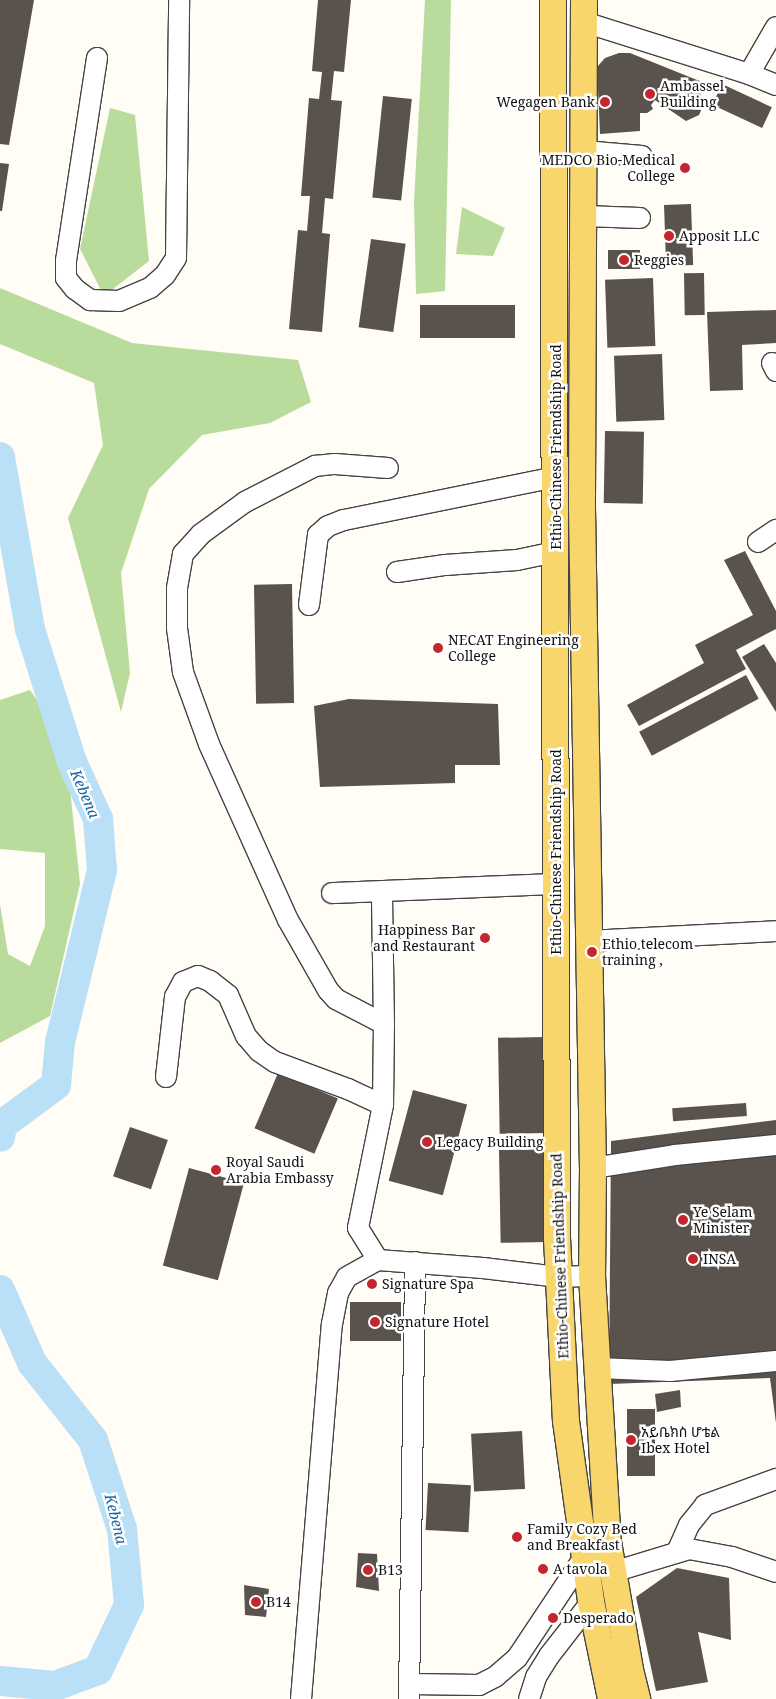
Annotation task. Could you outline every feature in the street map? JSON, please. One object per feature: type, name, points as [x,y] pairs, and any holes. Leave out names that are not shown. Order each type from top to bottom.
[{"type":"main road","name":"Ethio-Chinese Friendship Road","points":[[553,0],[557,1238],[566,1421],[591,1602],[611,1699]]},
{"type":"main road","name":"Ethio-Chinese Friendship Road","points":[[584,11],[582,508],[593,1168],[592,1276],[608,1542],[630,1670],[638,1699]]},
{"type":"main road","points":[[554,510],[582,508]]},
{"type":"street","points":[[97,58],[66,260],[66,278],[75,289],[90,300],[118,302],[150,288],[165,275],[176,258],[179,0]]},
{"type":"street","points":[[584,11],[776,85]]},
{"type":"street","points":[[749,74],[776,27]]},
{"type":"street","points":[[584,151],[642,156]]},
{"type":"street","points":[[584,216],[640,218]]},
{"type":"street","points":[[384,1024],[336,999],[328,990],[288,920],[209,744],[183,672],[177,628],[177,588],[183,554],[201,534],[245,502],[315,466],[335,464],[388,468]]},
{"type":"street","points":[[310,605],[318,535],[328,526],[344,520],[556,477]]},
{"type":"street","points":[[758,542],[776,530]]},
{"type":"street","points":[[397,572],[518,560],[556,552]]},
{"type":"street","points":[[332,892],[382,892],[556,884]]},
{"type":"street","points":[[378,1260],[358,1228],[383,1105],[382,892]]},
{"type":"street","points":[[588,941],[776,931]]},
{"type":"street","points":[[166,1077],[175,997],[183,982],[198,976],[210,981],[228,995],[246,1036],[259,1051],[275,1062],[348,1089],[383,1105]]},
{"type":"street","points":[[593,1168],[674,1155],[776,1145]]},
{"type":"street","points":[[301,1699],[332,1324],[338,1293],[347,1278],[378,1260],[559,1277],[592,1276]]},
{"type":"street","points":[[415,1262],[410,1691],[479,1685],[495,1677],[517,1658],[584,1557]]},
{"type":"street","points":[[598,1368],[670,1371],[776,1362]]},
{"type":"street","points":[[677,1552],[689,1525],[705,1505],[776,1479]]},
{"type":"street","points":[[613,1572],[689,1549],[700,1549],[776,1572]]},
{"type":"street","points":[[529,1699],[536,1677],[549,1656],[591,1602]]},
{"type":"green space","points":[[425,0],[451,0],[445,291],[416,294],[414,201]]},
{"type":"green space","points":[[110,108],[135,115],[149,261],[104,296],[80,249]]},
{"type":"green space","points":[[462,207],[505,228],[493,256],[456,254]]},
{"type":"green space","points":[[0,288],[132,343],[298,360],[311,402],[270,423],[202,435],[149,489],[121,573],[130,673],[121,712],[68,518],[103,445],[94,383],[0,344]]},
{"type":"green space","points":[[30,690],[65,741],[80,884],[50,1016],[0,1043],[0,904],[8,954],[30,966],[45,926],[45,853],[0,849],[0,700]]},
{"type":"building","points":[[0,0],[34,0],[9,145],[0,144]]},
{"type":"building","points":[[318,0],[351,0],[344,72],[334,71],[331,100],[342,101],[333,199],[325,198],[322,233],[330,234],[322,332],[289,329],[298,230],[307,231],[310,196],[301,196],[309,98],[319,99],[322,72],[312,71]]},
{"type":"building","name":"Ambassel Building","points":[[619,53],[630,53],[702,82],[700,99],[704,103],[699,115],[686,121],[655,100],[651,105],[653,109],[647,113],[640,113],[640,131],[600,134],[597,67],[605,58]]},
{"type":"building","points":[[722,84],[772,107],[762,128],[712,105]]},
{"type":"building","points":[[383,96],[412,99],[401,200],[372,197]]},
{"type":"building","points":[[0,163],[9,164],[2,211],[0,211]]},
{"type":"building","points":[[691,204],[693,265],[666,266],[664,205]]},
{"type":"building","points":[[371,239],[406,244],[393,332],[359,327]]},
{"type":"building","name":"Reggies","points":[[608,250],[640,250],[640,269],[608,269]]},
{"type":"building","points":[[684,273],[704,273],[705,315],[685,315]]},
{"type":"building","points":[[653,278],[655,346],[607,348],[605,280]]},
{"type":"building","points":[[420,305],[515,305],[515,338],[420,338]]},
{"type":"building","points":[[776,310],[776,343],[742,345],[743,390],[710,391],[707,312]]},
{"type":"building","points":[[662,354],[664,420],[616,422],[614,356]]},
{"type":"building","points":[[605,431],[644,432],[643,504],[604,503]]},
{"type":"building","points":[[745,551],[776,611],[776,629],[736,650],[746,669],[639,726],[627,705],[704,663],[695,645],[753,615],[724,560]]},
{"type":"building","points":[[292,584],[294,703],[256,704],[254,585]]},
{"type":"building","points":[[764,644],[776,663],[776,712],[742,657]]},
{"type":"building","points":[[746,675],[759,699],[652,756],[639,732]]},
{"type":"building","points":[[349,699],[498,704],[500,765],[455,765],[455,783],[320,787],[314,706]]},
{"type":"building","points":[[545,1037],[547,1133],[500,1134],[498,1038]]},
{"type":"building","points":[[278,1073],[338,1098],[314,1154],[255,1128]]},
{"type":"building","name":"Legacy Building","points":[[413,1090],[467,1104],[443,1195],[389,1181]]},
{"type":"building","points":[[746,1103],[747,1116],[673,1121],[672,1108]]},
{"type":"building","name":"INSA","points":[[776,1120],[776,1423],[770,1378],[609,1384],[611,1141]]},
{"type":"building","points":[[130,1127],[168,1140],[151,1189],[113,1176]]},
{"type":"building","points":[[547,1149],[549,1242],[501,1243],[499,1150]]},
{"type":"building","points":[[189,1168],[244,1183],[218,1280],[163,1266]]},
{"type":"building","name":"Signature Hotel","points":[[350,1302],[401,1302],[401,1341],[350,1341]]},
{"type":"building","points":[[680,1390],[681,1407],[657,1412],[655,1394]]},
{"type":"building","points":[[627,1409],[655,1409],[655,1476],[627,1476]]},
{"type":"building","points":[[522,1431],[525,1489],[474,1492],[471,1434]]},
{"type":"building","points":[[428,1483],[471,1485],[468,1532],[426,1530]]},
{"type":"building","name":"B13","points":[[358,1553],[377,1554],[379,1591],[356,1587]]},
{"type":"building","points":[[677,1568],[729,1578],[731,1640],[698,1632],[708,1682],[656,1691],[636,1597]]},
{"type":"building","name":"B14","points":[[244,1585],[269,1589],[266,1617],[245,1615]]},
{"type":"waterway","name":"Kebena","points":[[0,457],[30,629],[72,762],[98,819],[102,870],[60,1042],[56,1085],[2,1125],[0,1137]]},
{"type":"waterway","name":"Kebena","points":[[0,1290],[32,1363],[93,1440],[122,1529],[129,1605],[98,1670],[55,1686],[0,1681]]},
{"type":"place","name":"Ambassel Building","points":[[650,94]]},
{"type":"place","name":"Wegagen Bank","points":[[605,102]]},
{"type":"place","name":"MEDCO Bio-Medical College","points":[[685,168]]},
{"type":"place","name":"Apposit LLC","points":[[669,236]]},
{"type":"place","name":"Reggies","points":[[624,260]]},
{"type":"place","name":"NECAT Engineering College","points":[[438,648]]},
{"type":"place","name":"Happiness Bar and Restaurant","points":[[485,938]]},
{"type":"place","name":"Ethio telecom training ,","points":[[592,952]]},
{"type":"place","name":"Legacy Building","points":[[427,1142]]},
{"type":"place","name":"Royal Saudi Arabia Embassy","points":[[216,1170]]},
{"type":"place","name":"Ye Selam Minister","points":[[683,1220]]},
{"type":"place","name":"INSA","points":[[693,1259]]},
{"type":"place","name":"Signature Spa","points":[[372,1284]]},
{"type":"place","name":"Signature Hotel","points":[[375,1322]]},
{"type":"place","name":"አይቤክስ ሆቴል Ibex Hotel","points":[[631,1440]]},
{"type":"place","name":"Family Cozy Bed and Breakfast","points":[[517,1537]]},
{"type":"place","name":"A tavola","points":[[543,1569]]},
{"type":"place","name":"B13","points":[[368,1570]]},
{"type":"place","name":"B14","points":[[256,1602]]},
{"type":"place","name":"Desperado","points":[[553,1618]]}]
